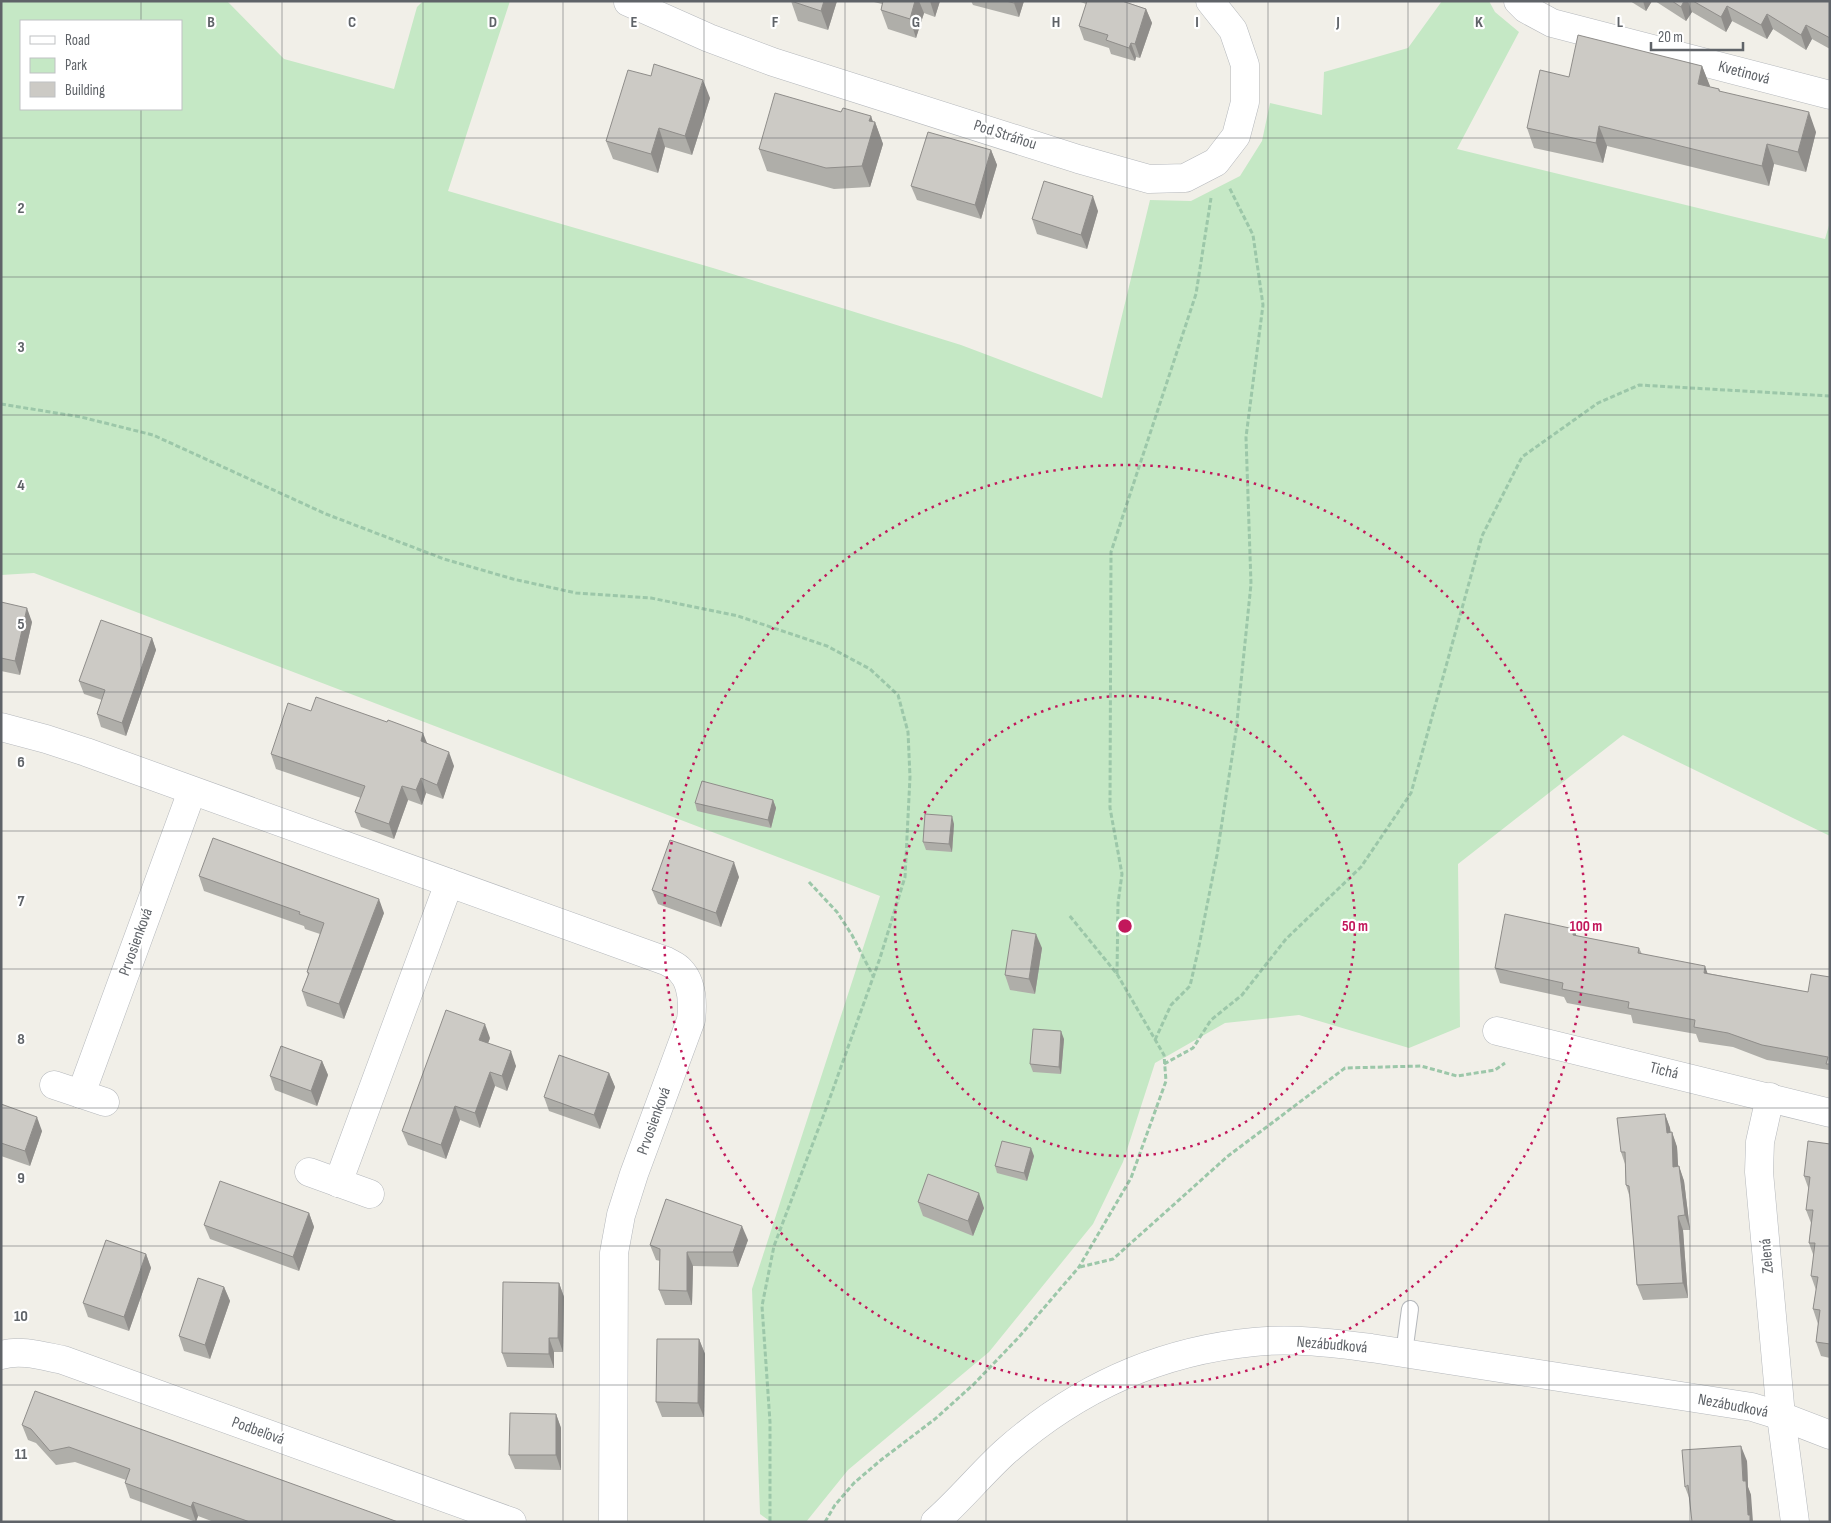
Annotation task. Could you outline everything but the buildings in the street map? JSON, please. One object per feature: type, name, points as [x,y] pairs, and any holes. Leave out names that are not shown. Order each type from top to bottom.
[{"type":"street","name":"Pod Stráňou","points":[[628,2],[708,38],[773,62],[1149,179],[1185,178],[1216,162],[1236,136],[1246,102],[1245,65],[1233,30],[1210,1]]},
{"type":"street","name":"Kvetinová","points":[[1518,1],[1526,9],[1552,23],[1830,95]]},
{"type":"street","name":"Prvosienková","points":[[1,727],[78,750],[666,961],[681,970],[689,985],[693,1002],[691,1020],[634,1174],[621,1215],[614,1254],[613,1522]]},
{"type":"street","name":"Prvosienková","points":[[54,1085],[93,1098],[192,791]]},
{"type":"street","points":[[338,1183],[449,883]]},
{"type":"street","name":"Tichá","points":[[1498,1030],[1830,1113]]},
{"type":"street","name":"Zelená","points":[[1770,1097],[1760,1142],[1759,1172],[1781,1416],[1795,1522]]},
{"type":"street","points":[[309,1172],[370,1194]]},
{"type":"street","name":"Nezábudková","points":[[935,1522],[956,1504],[1005,1453],[1045,1420],[1092,1389],[1143,1366],[1192,1352],[1255,1342],[1317,1341],[1404,1353],[1752,1407],[1781,1416]]},
{"type":"street","name":"Podbeľová","points":[[4,1353],[36,1354],[63,1360],[512,1522]]},
{"type":"street","points":[[1781,1416],[1830,1435]]},
{"type":"lane","points":[[1404,1353],[1410,1309]]},
{"type":"path","points":[[1117,974],[1118,903],[1122,874],[1110,808],[1111,552],[1196,294],[1216,162]]},
{"type":"path","points":[[1155,1040],[1171,1006],[1190,986],[1198,951],[1217,856],[1236,731],[1251,584],[1246,437],[1263,305],[1253,235],[1216,162]]},
{"type":"path","points":[[1164,1064],[1193,1048],[1211,1020],[1242,995],[1286,939],[1360,867],[1411,793],[1482,536],[1522,457],[1598,403],[1639,385],[1830,396]]},
{"type":"path","points":[[1,404],[81,417],[153,434],[326,514],[444,559],[514,579],[576,593],[651,598],[738,616],[827,646],[870,669],[898,695],[908,732],[910,777],[905,877],[873,976],[827,1106],[774,1246],[762,1306],[770,1422],[770,1522]]},
{"type":"path","points":[[809,882],[837,912],[873,976]]},
{"type":"path","points":[[825,1522],[835,1505],[854,1483],[935,1419],[974,1384],[1019,1337],[1079,1267],[1131,1178],[1166,1081],[1164,1055],[1117,974],[1070,915]]},
{"type":"path","points":[[1079,1267],[1112,1259],[1228,1156],[1345,1068],[1421,1066],[1457,1076],[1495,1070],[1536,1040]]},
{"type":"green space","points":[[1,1],[227,1],[284,59],[394,89],[417,7],[423,1],[510,1],[448,191],[713,268],[961,345],[1102,398],[1150,200],[1191,201],[1240,176],[1262,141],[1270,103],[1322,115],[1324,72],[1408,48],[1442,1],[1489,1],[1495,12],[1519,32],[1457,149],[1825,239],[1830,222],[1830,836],[1623,735],[1458,864],[1460,1027],[1409,1048],[1299,1015],[1225,1023],[1155,1063],[1123,1162],[1093,1224],[989,1352],[848,1470],[806,1522],[771,1522],[760,1514],[752,1289],[880,896],[34,573],[1,575]]}]
